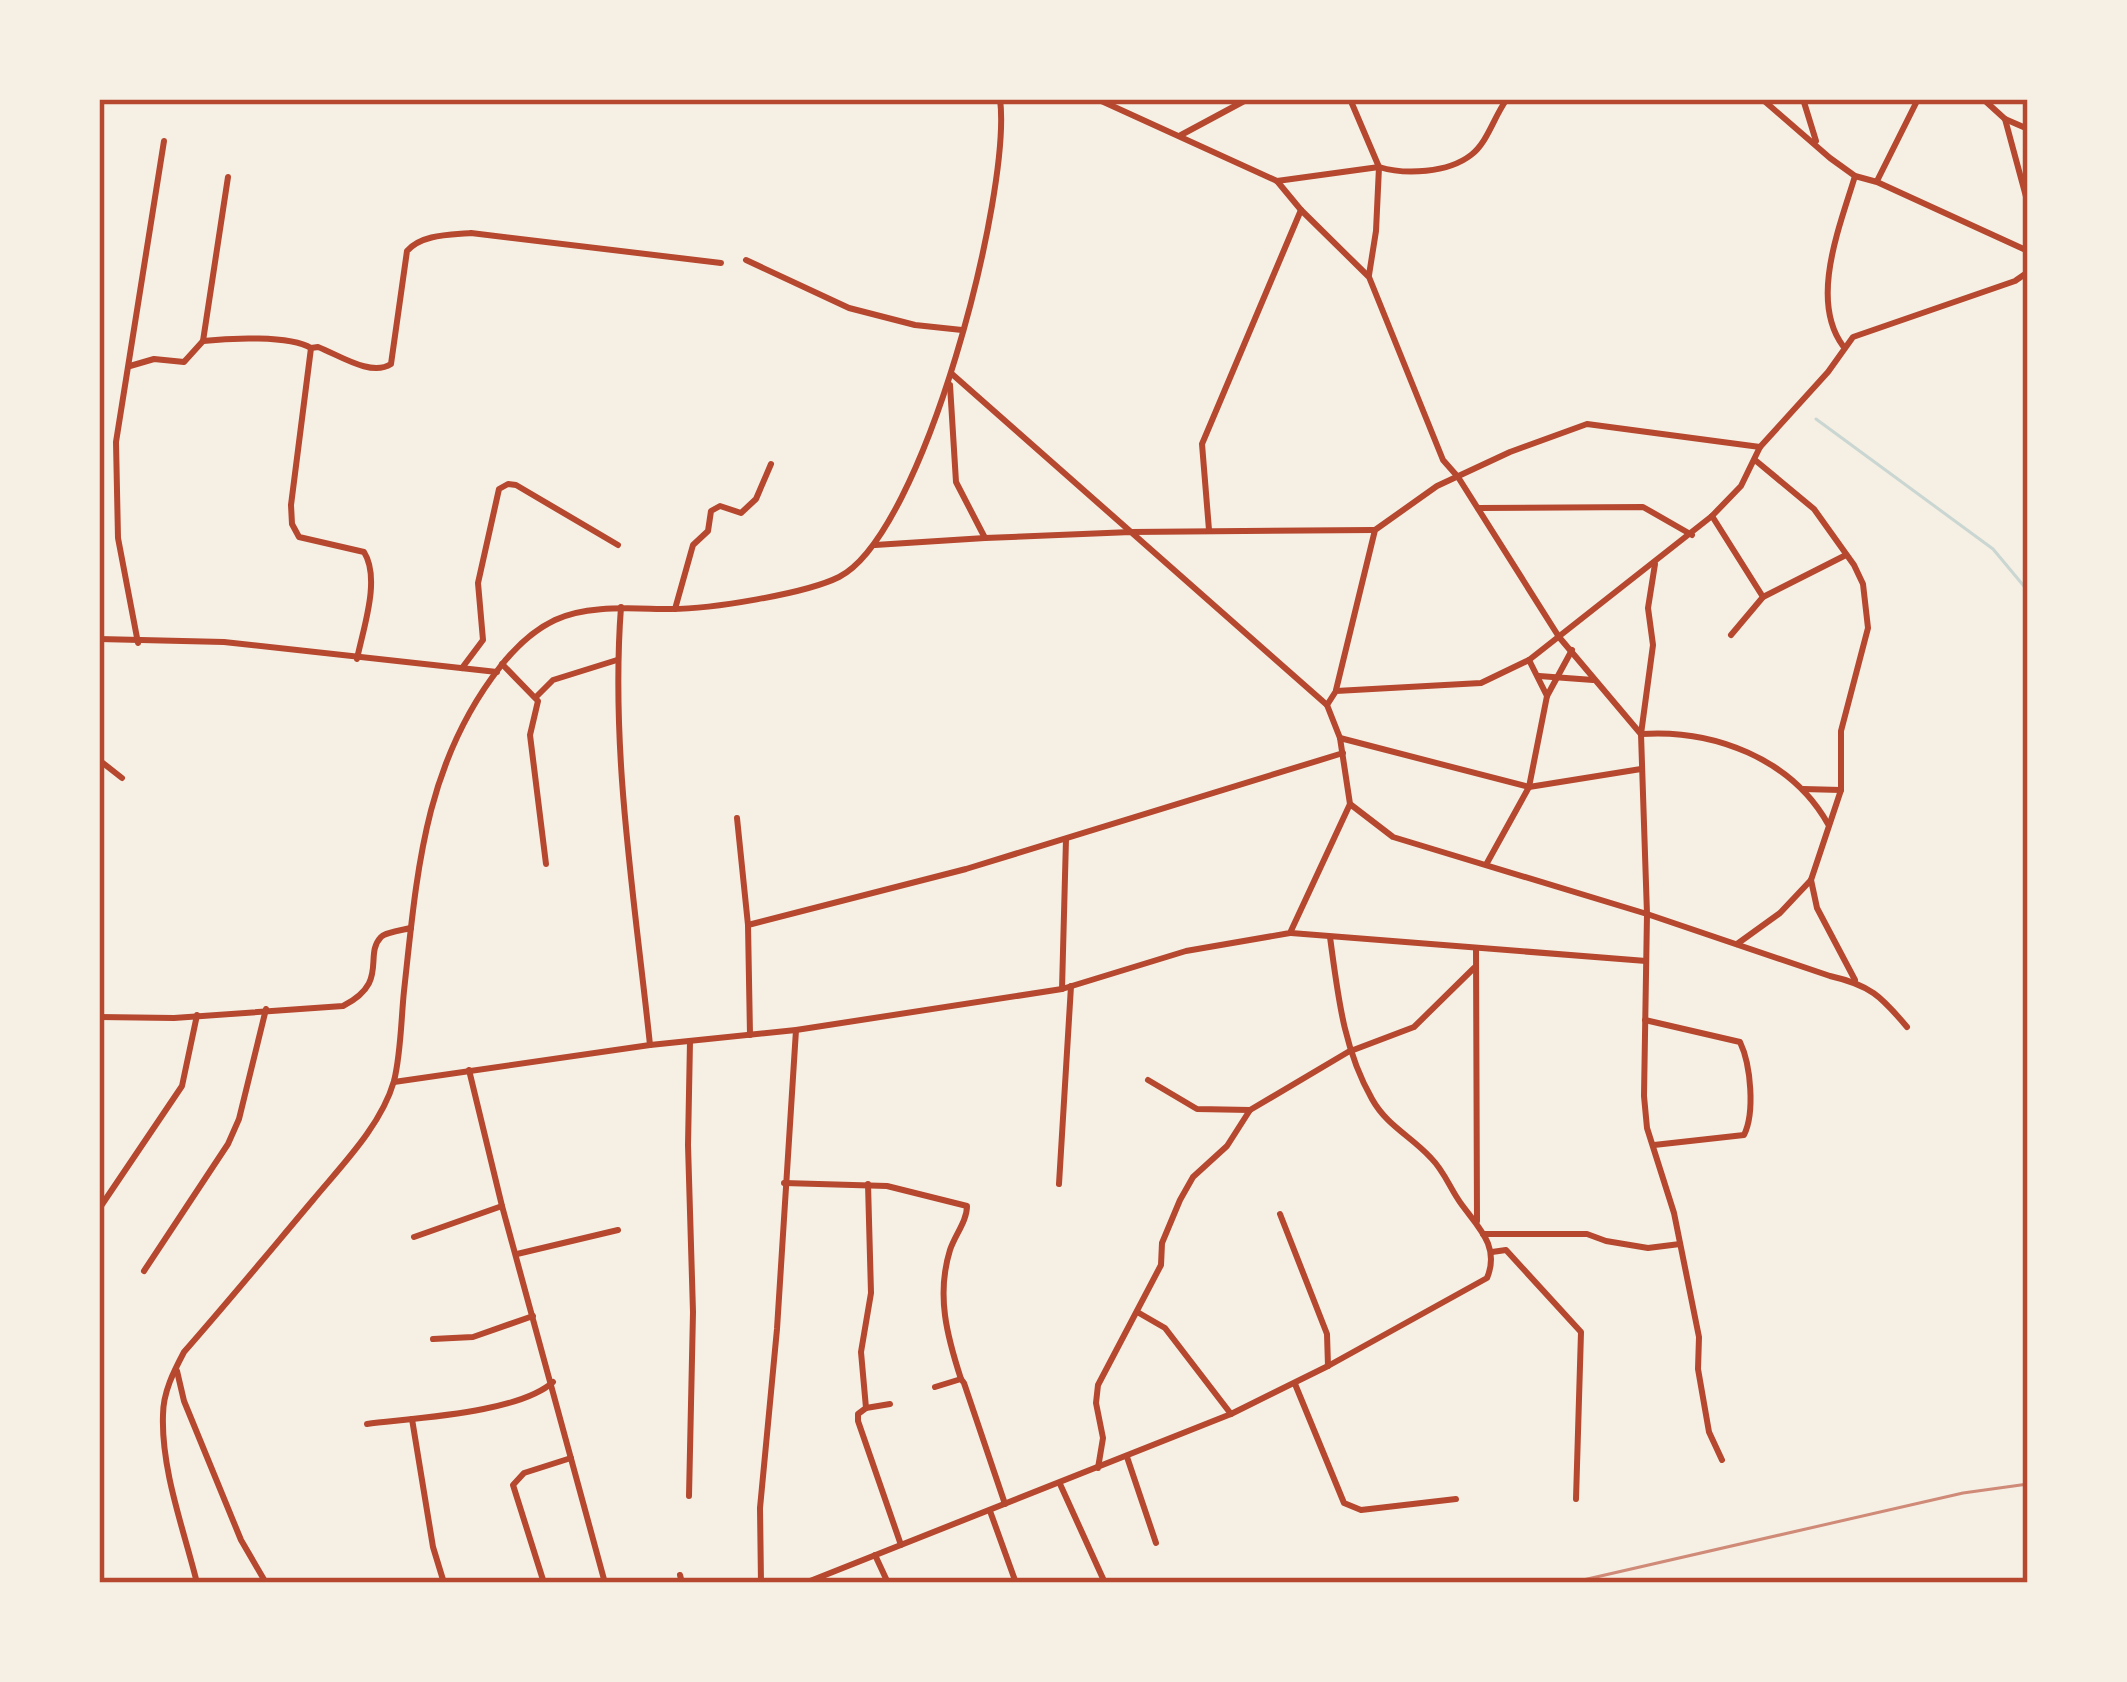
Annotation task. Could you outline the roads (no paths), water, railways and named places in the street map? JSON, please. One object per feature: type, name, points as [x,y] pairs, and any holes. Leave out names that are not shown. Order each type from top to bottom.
[{"type":"street","points":[[196,1583],[165,1450],[162,1412],[184,1352],[371,1128],[394,1082],[411,928],[432,799],[454,736],[500,668],[534,633],[558,618],[621,608],[721,606],[838,578],[874,545],[915,466],[951,377],[992,211],[1000,157],[1000,99]]},
{"type":"street","points":[[1097,99],[1276,181],[1369,277],[1443,460],[1559,637],[1593,680],[1641,734],[1690,733],[1741,749],[1803,790],[1830,827]]},
{"type":"street","points":[[1128,113],[1132,99]]},
{"type":"street","points":[[1181,135],[1248,99]]},
{"type":"street","points":[[1350,99],[1378,167],[1369,277]]},
{"type":"street","points":[[1276,181],[1378,167],[1394,172],[1452,164],[1473,154],[1507,99]]},
{"type":"street","points":[[1762,99],[1855,176],[2028,251]]},
{"type":"street","points":[[1803,99],[1817,145]]},
{"type":"street","points":[[1877,182],[1918,99]]},
{"type":"street","points":[[1983,99],[2005,119],[2028,129]]},
{"type":"street","points":[[2005,119],[2028,204]]},
{"type":"street","points":[[138,643],[118,538],[116,442],[164,141]]},
{"type":"street","points":[[128,368],[154,359],[184,362],[203,341],[228,176]]},
{"type":"street","points":[[1843,346],[1829,319],[1830,270],[1855,176]]},
{"type":"street","points":[[1209,530],[1202,444],[1300,210]]},
{"type":"street","points":[[203,341],[286,338],[382,370],[391,364],[407,250],[415,242],[436,237],[471,233],[721,263]]},
{"type":"street","points":[[746,260],[850,308],[915,325],[962,330]]},
{"type":"street","points":[[1336,691],[1481,683],[1529,661],[1712,516],[1741,486],[1760,447],[1828,372],[1843,346],[1865,330],[2015,281],[2028,272]]},
{"type":"street","points":[[310,348],[292,524],[299,536],[364,552],[369,559],[371,583],[357,659]]},
{"type":"street","points":[[951,377],[1327,706],[1340,738],[1350,804],[1290,933]]},
{"type":"street","points":[[951,377],[956,482],[985,538]]},
{"type":"street","points":[[874,545],[1131,532],[1375,530],[1416,499],[1458,477],[1587,424],[1760,447]]},
{"type":"street","points":[[1737,944],[1780,913],[1811,880],[1840,790],[1841,731],[1868,628],[1863,584],[1846,554],[1814,509],[1755,460]]},
{"type":"street","points":[[675,609],[693,545],[708,531],[713,508],[746,511],[771,464]]},
{"type":"street","points":[[462,668],[482,640],[478,583],[500,489],[516,485],[618,545]]},
{"type":"street","points":[[1478,508],[1643,507],[1691,536]]},
{"type":"street","points":[[1712,516],[1763,597]]},
{"type":"street","points":[[1327,706],[1336,691],[1375,530]]},
{"type":"street","points":[[1731,635],[1763,597],[1846,554]]},
{"type":"street","points":[[1655,564],[1648,608],[1653,645],[1641,734],[1647,914],[1644,1096],[1647,1128],[1680,1244],[1699,1337],[1698,1369],[1709,1432],[1722,1460]]},
{"type":"street","points":[[621,608],[617,660],[650,1045]]},
{"type":"street","points":[[99,639],[224,642],[357,659],[500,668],[537,696]]},
{"type":"street","points":[[1487,863],[1529,787],[1547,696],[1572,650]]},
{"type":"street","points":[[546,864],[530,735],[537,696],[553,680],[617,660]]},
{"type":"street","points":[[1529,661],[1547,696]]},
{"type":"street","points":[[1539,676],[1593,680]]},
{"type":"street","points":[[1340,738],[1529,787],[1642,768]]},
{"type":"street","points":[[748,926],[1066,838],[1343,753]]},
{"type":"street","points":[[99,760],[122,778]]},
{"type":"street","points":[[1803,790],[1840,790]]},
{"type":"street","points":[[1350,804],[1393,837],[1855,980]]},
{"type":"street","points":[[737,818],[748,926],[750,1035]]},
{"type":"street","points":[[1059,1184],[1066,838]]},
{"type":"street","points":[[1811,880],[1817,908],[1855,980],[1887,1003],[1907,1027]]},
{"type":"street","points":[[99,1017],[343,1006],[364,994],[373,977],[382,935],[411,928]]},
{"type":"street","points":[[394,1082],[650,1045],[796,1030],[1066,987],[1186,951],[1290,933],[1646,961]]},
{"type":"street","points":[[1330,938],[1348,1052],[1390,1125],[1427,1153],[1478,1221]]},
{"type":"street","points":[[805,1583],[1231,1414],[1486,1278],[1492,1252],[1478,1221],[1476,947]]},
{"type":"street","points":[[1098,1468],[1103,1438],[1096,1403],[1098,1385],[1112,1353],[1139,1313],[1164,1258],[1162,1244],[1193,1177],[1226,1146],[1250,1110],[1348,1052],[1414,1027],[1474,968]]},
{"type":"street","points":[[144,1271],[228,1144],[239,1119],[266,1009]]},
{"type":"street","points":[[101,1206],[182,1086],[197,1016]]},
{"type":"street","points":[[1645,1020],[1740,1042],[1747,1057],[1749,1123],[1744,1135],[1654,1144]]},
{"type":"street","points":[[761,1583],[760,1508],[796,1030]]},
{"type":"street","points":[[688,1496],[694,1312],[690,1041]]},
{"type":"street","points":[[470,1070],[605,1583]]},
{"type":"street","points":[[1148,1080],[1198,1109],[1250,1110]]},
{"type":"street","points":[[784,1183],[868,1184],[938,1198],[968,1210],[948,1255],[942,1309],[1005,1504]]},
{"type":"street","points":[[866,1408],[861,1352],[871,1293],[868,1184]]},
{"type":"street","points":[[414,1237],[502,1205]]},
{"type":"street","points":[[1280,1214],[1327,1334],[1328,1366]]},
{"type":"street","points":[[515,1254],[618,1230]]},
{"type":"street","points":[[1483,1234],[1587,1234],[1648,1248],[1680,1244]]},
{"type":"street","points":[[1492,1252],[1506,1250],[1581,1332],[1576,1498]]},
{"type":"street","points":[[1139,1313],[1165,1328],[1231,1414]]},
{"type":"street","points":[[433,1339],[473,1337],[532,1316]]},
{"type":"street","points":[[176,1367],[184,1401],[241,1540],[266,1583]]},
{"type":"street","points":[[935,1387],[961,1379]]},
{"type":"street","points":[[368,1424],[512,1403],[553,1382]]},
{"type":"street","points":[[1294,1382],[1344,1503],[1361,1510],[1456,1499]]},
{"type":"street","points":[[890,1403],[866,1408],[858,1420],[901,1545]]},
{"type":"street","points":[[412,1418],[433,1547],[444,1583]]},
{"type":"street","points":[[1127,1457],[1156,1543]]},
{"type":"street","points":[[544,1583],[513,1485],[524,1473],[571,1458]]},
{"type":"street","points":[[1060,1484],[1105,1583]]},
{"type":"street","points":[[989,1511],[1016,1583]]},
{"type":"street","points":[[875,1555],[888,1583]]},
{"type":"waterway","points":[[1816,419],[1993,549],[2028,591]]},
{"type":"railway","points":[[1570,1583],[1963,1493],[2028,1484]]}]
